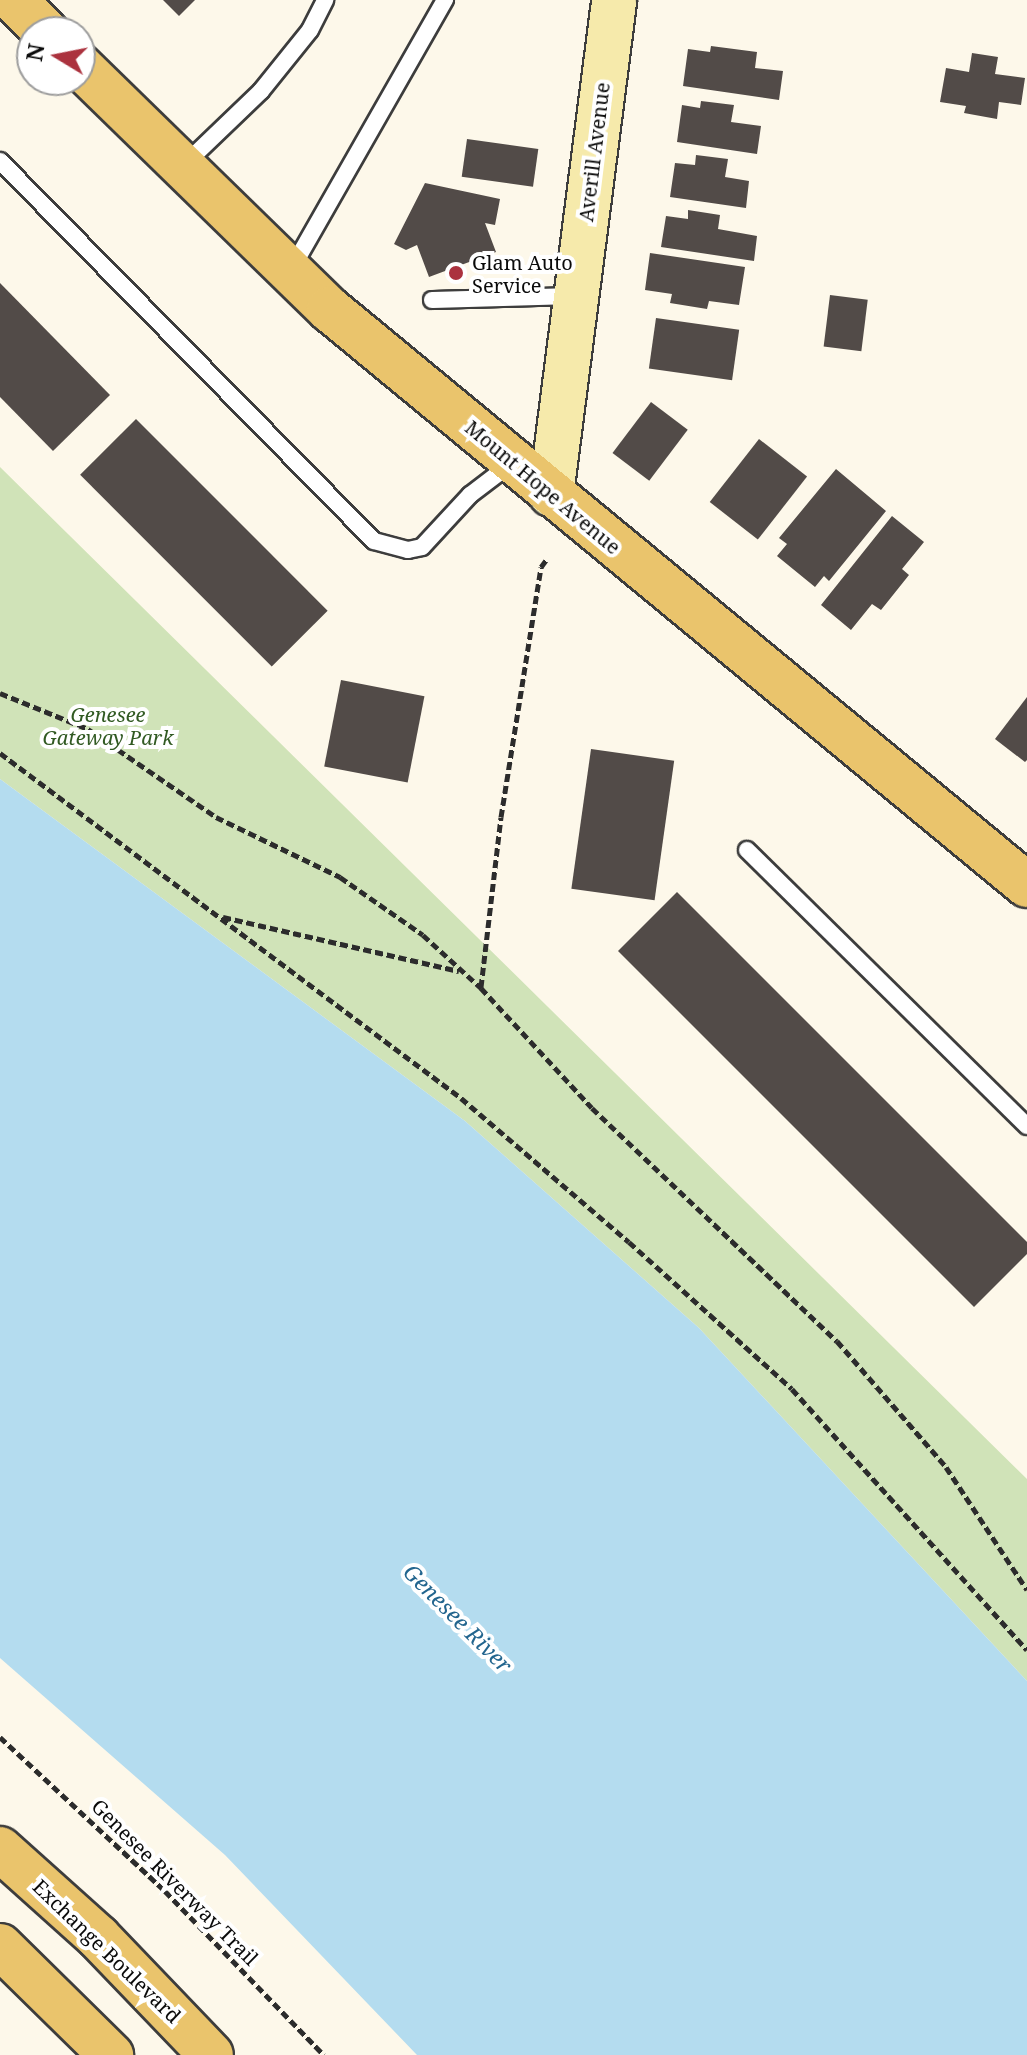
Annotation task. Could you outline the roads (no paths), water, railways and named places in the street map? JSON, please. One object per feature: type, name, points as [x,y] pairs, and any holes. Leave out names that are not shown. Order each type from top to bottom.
[{"type":"main road","points":[[14,0],[30,16]]},
{"type":"main road","name":"Mount Hope Avenue","points":[[96,82],[289,273],[513,463],[1027,885]]},
{"type":"main road","name":"Exchange Boulevard","points":[[0,1849],[98,1937],[211,2055]]},
{"type":"main road","points":[[0,1946],[111,2055]]},
{"type":"street","name":"Averill Avenue","points":[[551,494],[614,0]]},
{"type":"lane","points":[[181,168],[261,91],[310,30],[325,0]]},
{"type":"lane","points":[[289,273],[445,0]]},
{"type":"lane","points":[[0,161],[374,541],[408,550],[422,547],[470,495],[513,463]]},
{"type":"lane","points":[[432,300],[576,296]]},
{"type":"lane","points":[[747,850],[1027,1126]]},
{"type":"water","name":"Genesee River","points":[[0,779],[465,1121],[699,1328],[1027,1681],[1027,2055],[417,2055],[225,1855],[0,1658]]},
{"type":"place","name":"Glam Auto Service","points":[[456,273]]},
{"type":"park label","name":"Genesee Gateway Park","points":[[108,726]]}]
